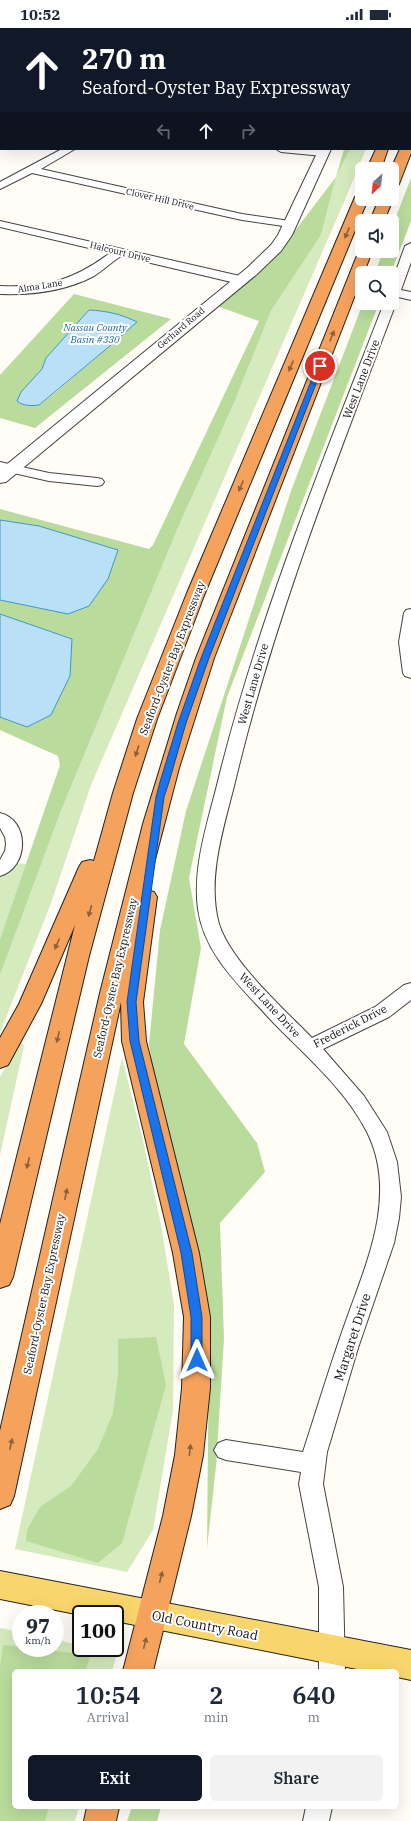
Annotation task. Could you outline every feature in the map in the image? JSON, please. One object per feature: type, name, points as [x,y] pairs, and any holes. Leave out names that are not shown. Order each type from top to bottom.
[{"type":"highway","points":[[377,162],[382,150]]},
{"type":"highway","points":[[399,167],[406,150]]},
{"type":"highway","name":"Seaford-Oyster Bay Expressway","points":[[0,1277],[78,956],[123,793],[147,719],[174,647],[358,206]]},
{"type":"highway","name":"Seaford-Oyster Bay Expressway","points":[[0,1496],[118,960],[160,797],[182,723],[205,658],[363,258]]},
{"type":"highway","points":[[0,1059],[30,1004],[123,793]]},
{"type":"highway","points":[[138,1669],[177,1516],[190,1455],[196,1388],[197,1317],[189,1267],[134,1041],[132,1002],[160,797]]},
{"type":"highway","points":[[100,1821],[103,1809]]},
{"type":"main road","name":"Old Country Road","points":[[0,1585],[152,1615],[333,1661],[411,1665]]},
{"type":"street","points":[[0,186],[68,150]]},
{"type":"street","points":[[303,150],[324,151]]},
{"type":"street","name":"Gerhard Road","points":[[0,478],[6,467],[240,280],[276,248],[290,224],[324,151]]},
{"type":"street","name":"Clover Hill Drive","points":[[32,170],[242,217],[290,224]]},
{"type":"street","name":"Halcourt Drive","points":[[0,224],[240,280]]},
{"type":"street","name":"West Lane Drive","points":[[399,279],[411,246]]},
{"type":"street","name":"Alma Lane","points":[[0,290],[43,288],[73,280],[89,273],[119,252]]},
{"type":"street","points":[[399,297],[411,296]]},
{"type":"street","name":"West Lane Drive","points":[[309,1048],[242,976],[218,946],[210,925],[207,908],[206,883],[210,856],[236,741],[270,624],[294,555],[387,310]]},
{"type":"street","points":[[6,467],[49,477],[97,482]]},
{"type":"street","points":[[411,613],[407,642],[411,673]]},
{"type":"street","points":[[0,818],[13,834],[16,846],[7,864],[0,870]]},
{"type":"street","name":"Frederick Drive","points":[[309,1048],[382,1012],[411,990]]},
{"type":"street","name":"Margaret Drive","points":[[309,1048],[355,1098],[379,1134],[386,1160],[390,1186],[390,1216],[314,1452],[312,1484],[332,1587],[333,1661]]},
{"type":"street","points":[[226,1450],[313,1464]]},
{"type":"street","points":[[316,1821],[318,1809]]},
{"type":"green space","points":[[344,150],[350,150],[336,177]]},
{"type":"green space","points":[[350,150],[366,150],[361,162],[355,162],[355,175],[344,202],[91,785],[51,903],[0,1033],[0,975],[61,811],[177,530],[234,403],[271,311],[321,235],[336,177]]},
{"type":"green space","points":[[336,177],[321,235],[271,311],[234,403],[177,530],[61,811],[0,975],[0,939],[60,765],[58,756],[0,730],[0,717],[27,727],[72,639],[0,614],[0,600],[5,601],[118,550],[39,526],[0,520],[0,509],[149,549],[153,545],[259,321],[214,305],[281,249]]},
{"type":"green space","points":[[411,178],[411,221],[399,252],[399,214],[397,214]]},
{"type":"green space","points":[[380,258],[397,258],[394,266],[378,266]]},
{"type":"green space","points":[[74,294],[171,319],[35,428],[0,418],[0,375]],"holes":[[[89,310],[137,322],[39,405],[32,406],[21,392],[42,369],[46,358]]]},
{"type":"green space","points":[[360,310],[376,310],[227,697],[189,878],[201,948],[184,1044],[257,1143],[265,1172],[220,1223],[224,1339],[216,1466],[207,1548],[209,1335],[157,1105],[149,1044],[160,930],[186,811],[291,491]]},
{"type":"green space","points":[[7,863],[26,864],[0,939],[0,869]]},
{"type":"green space","points":[[22,1043],[24,1046],[0,1155],[0,1077],[18,1044]]},
{"type":"green space","points":[[122,1058],[142,1136],[161,1225],[174,1305],[173,1410],[153,1530],[127,1572],[15,1549]]},
{"type":"green space","points":[[156,1337],[166,1385],[122,1543],[98,1563],[26,1541],[27,1530],[40,1507],[71,1486],[98,1449],[113,1413],[118,1374],[118,1339]]},
{"type":"green space","points":[[0,1628],[12,1630],[12,1657],[64,1657],[64,1641],[72,1644],[72,1657],[116,1657],[113,1669],[12,1669],[12,1809],[78,1809],[75,1821],[0,1821]]},
{"type":"green space","points":[[3,1645],[12,1646],[12,1657],[64,1657],[64,1652],[72,1653],[72,1657],[90,1657],[86,1669],[12,1669],[12,1809],[48,1809],[45,1821],[0,1821],[0,1666]]},
{"type":"green space","points":[[131,1809],[160,1809],[157,1821],[127,1821]]},
{"type":"water","name":"Nassau County Basin #330","points":[[89,310],[114,313],[137,322],[39,405],[27,405],[17,401],[21,392],[42,369],[46,358]]},
{"type":"water","points":[[0,520],[39,526],[118,550],[108,579],[89,606],[68,614],[0,600]]},
{"type":"water","points":[[0,614],[72,639],[70,676],[51,715],[27,727],[0,717]]},
{"type":"route","points":[[197,1360],[197,1317],[186,1253],[134,1041],[132,1002],[160,797],[164,782],[182,723],[205,658],[320,366]]}]
